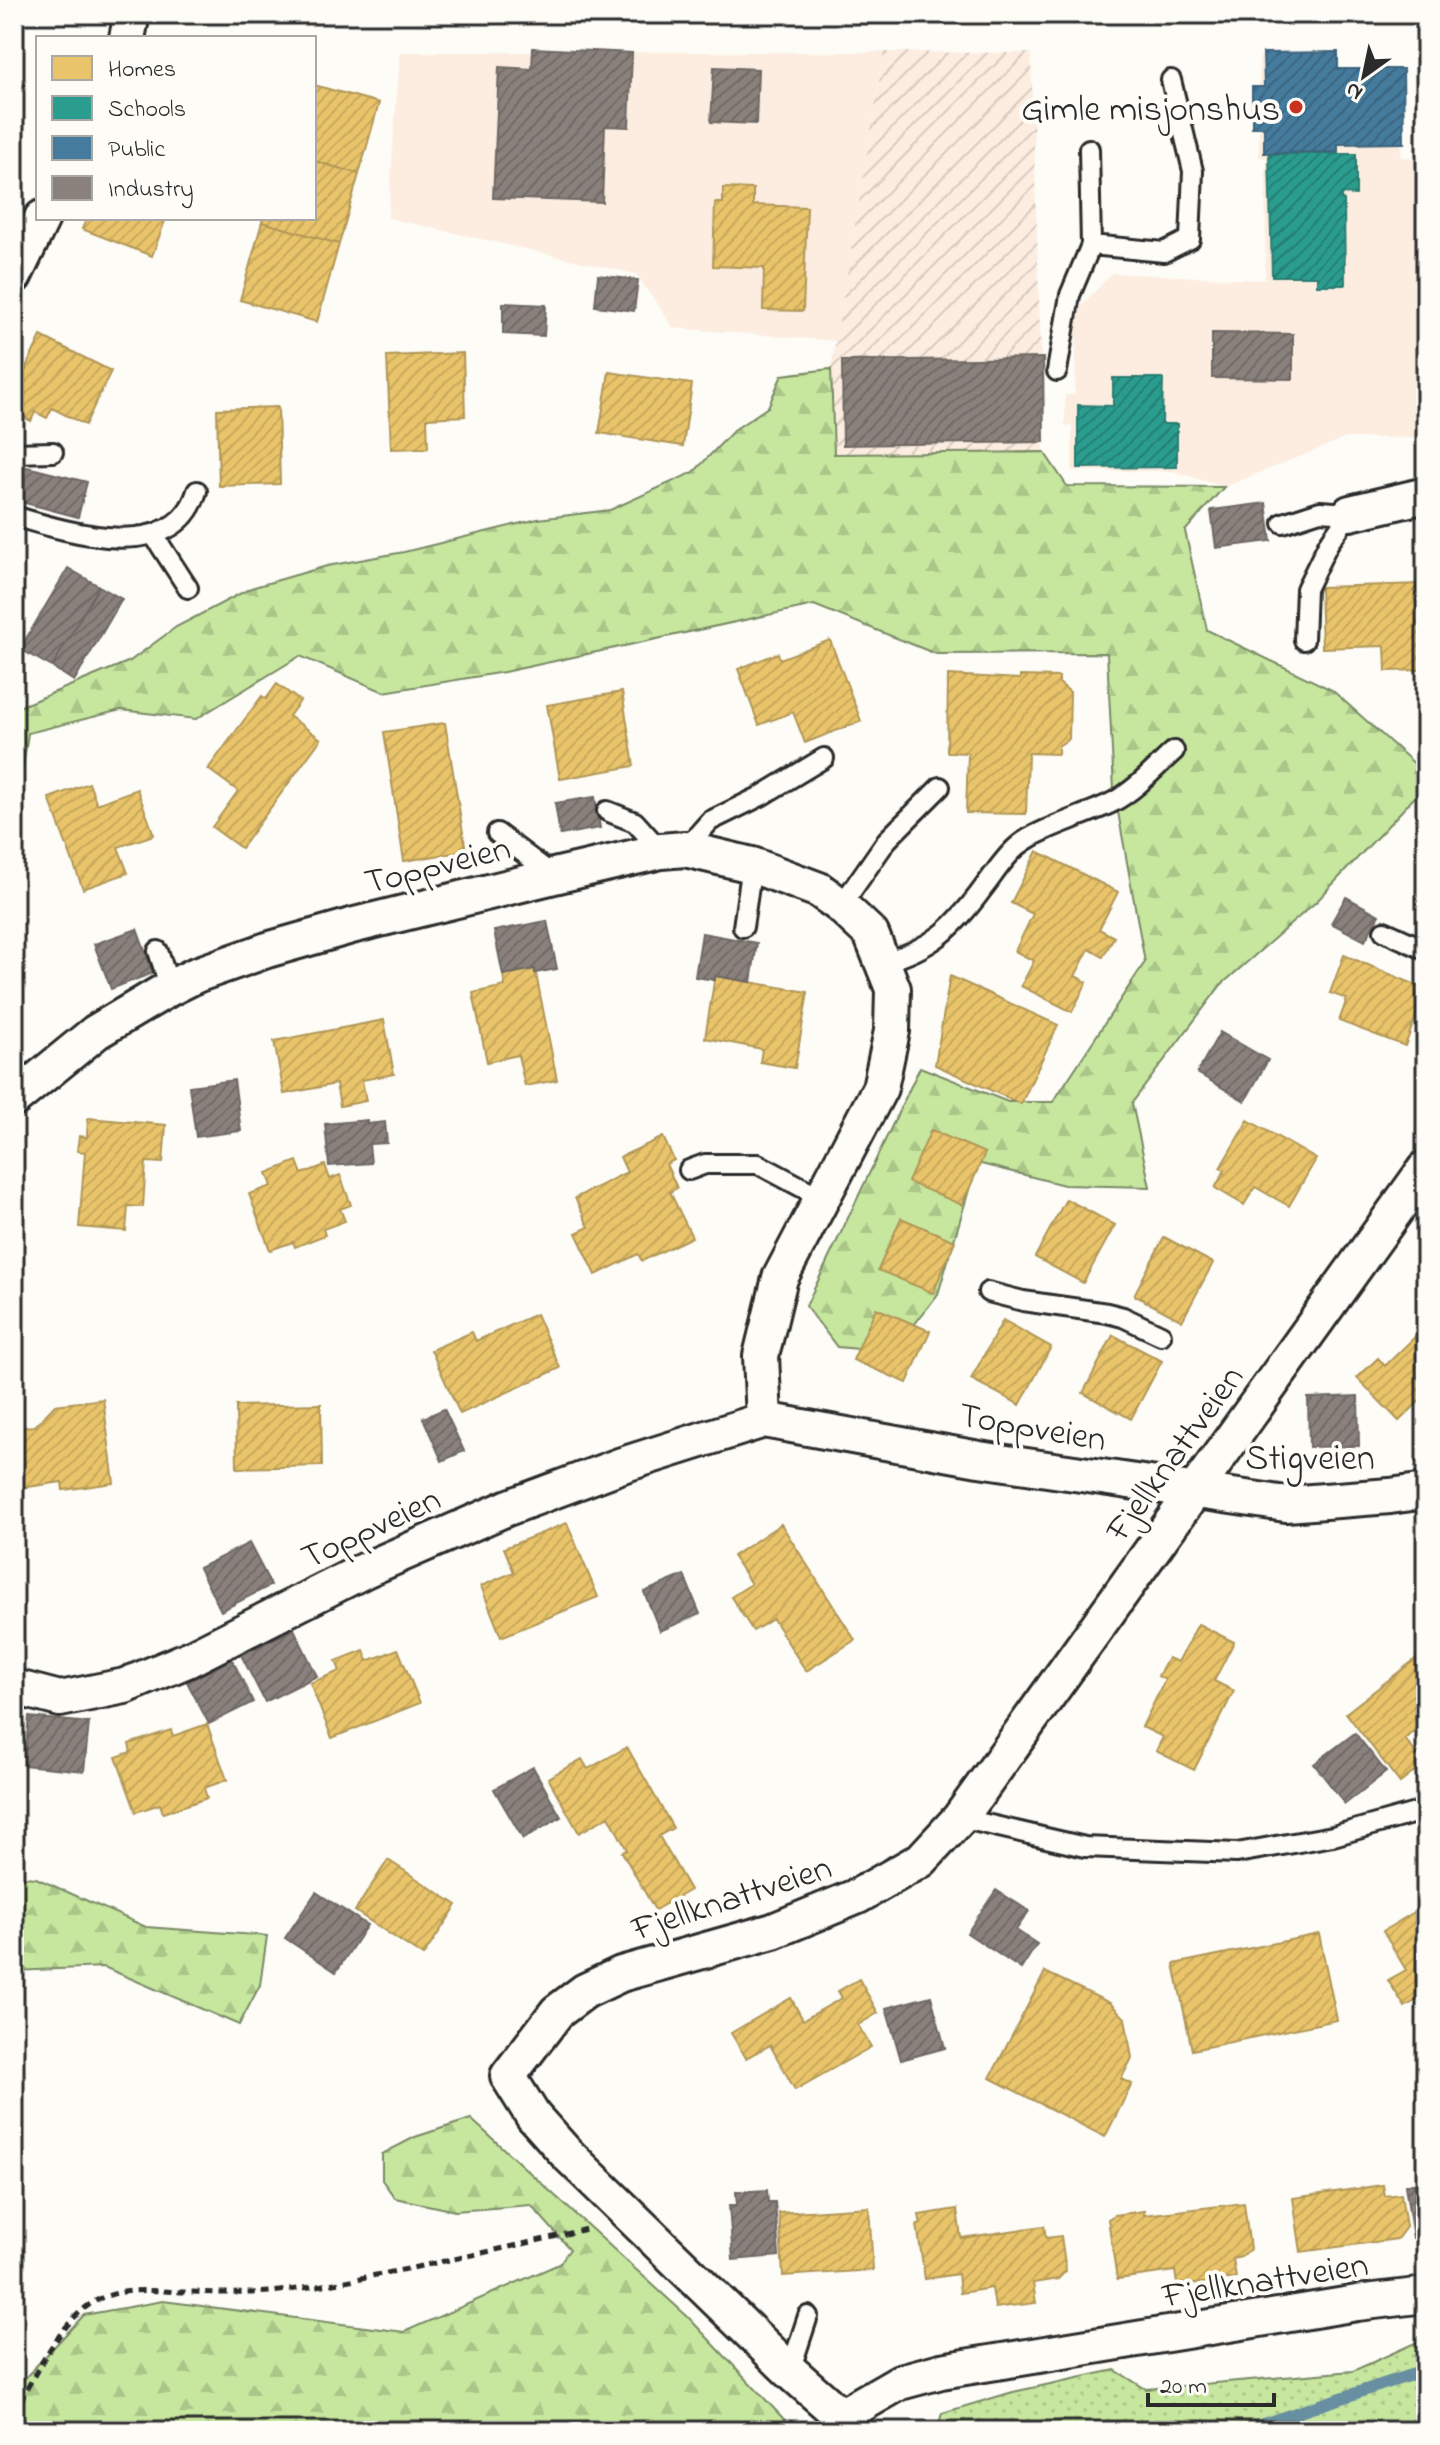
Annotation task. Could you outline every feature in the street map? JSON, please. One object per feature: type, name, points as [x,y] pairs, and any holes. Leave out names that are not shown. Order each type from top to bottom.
[{"type":"street","points":[[127,36],[132,14]]},
{"type":"street","points":[[14,276],[41,220]]},
{"type":"street","points":[[1350,513],[1426,495]]},
{"type":"street","name":"Toppveien","points":[[14,1099],[96,1032],[170,988],[196,975],[267,950],[355,925],[673,850],[752,865],[819,890],[871,934],[893,989],[892,1031],[880,1088],[780,1278],[761,1356],[764,1420]]},
{"type":"street","name":"Fjellknattveien","points":[[1426,1168],[960,1818],[921,1860],[858,1896],[773,1931],[621,1974],[585,1991],[557,2012],[508,2076],[533,2116],[567,2154],[847,2424],[900,2382],[941,2371],[1357,2303],[1426,2295]]},
{"type":"street","name":"Toppveien","points":[[14,1687],[60,1699],[125,1686],[187,1660],[365,1570],[507,1508],[622,1465],[764,1420],[979,1459],[1194,1491]]},
{"type":"street","name":"Stigveien","points":[[1194,1491],[1286,1504],[1426,1491]]},
{"type":"lane","points":[[1091,245],[1164,252],[1190,239],[1193,171],[1171,80]]},
{"type":"lane","points":[[1057,371],[1070,295],[1091,245],[1089,149]]},
{"type":"lane","points":[[14,453],[53,452]]},
{"type":"lane","points":[[14,516],[49,527],[108,538],[146,538],[181,520],[194,503],[197,491]]},
{"type":"lane","points":[[1283,523],[1320,511],[1350,513]]},
{"type":"lane","points":[[1304,640],[1306,589],[1328,544],[1350,513]]},
{"type":"lane","points":[[153,534],[188,588]]},
{"type":"lane","points":[[884,962],[923,949],[943,933],[977,897],[1010,852],[1023,841],[1116,800],[1174,751]]},
{"type":"lane","points":[[607,811],[635,822],[673,850],[710,821],[761,796],[824,758]]},
{"type":"lane","points":[[841,906],[887,840],[940,787]]},
{"type":"lane","points":[[497,833],[554,876]]},
{"type":"lane","points":[[743,927],[752,865]]},
{"type":"lane","points":[[1384,931],[1426,950]]},
{"type":"lane","points":[[158,951],[170,988]]},
{"type":"lane","points":[[689,1170],[705,1164],[758,1164],[822,1198]]},
{"type":"lane","points":[[988,1292],[1023,1301],[1107,1313],[1161,1335]]},
{"type":"lane","points":[[960,1818],[1085,1847],[1237,1853],[1333,1836],[1426,1810]]},
{"type":"lane","points":[[790,2371],[808,2316]]},
{"type":"path","points":[[14,2413],[67,2327],[86,2307],[111,2293],[153,2290],[266,2292],[310,2287],[516,2247],[629,2214]]},
{"type":"shaded area","points":[[400,52],[884,52],[836,341],[674,328],[636,274],[388,218]]},
{"type":"shaded area","points":[[884,52],[1031,53],[1044,452],[833,454],[831,369]]},
{"type":"shaded area","points":[[1259,56],[1334,56],[1334,75],[1401,76],[1401,157],[1426,158],[1426,438],[1346,438],[1224,487],[1173,471],[1072,471],[1072,426],[1065,426],[1065,395],[1075,395],[1077,311],[1112,273],[1265,280],[1266,158],[1259,157]]},
{"type":"green space","points":[[831,369],[834,454],[1044,452],[1067,486],[1224,487],[1185,531],[1207,630],[1332,690],[1426,774],[1426,785],[1317,901],[1221,985],[1132,1103],[1150,1187],[1064,1185],[977,1163],[938,1294],[893,1352],[837,1347],[806,1306],[920,1067],[1008,1102],[1053,1102],[1145,962],[1114,790],[1107,653],[936,654],[814,605],[504,672],[384,692],[300,656],[196,719],[121,710],[28,733],[14,827],[14,709],[130,661],[176,627],[251,588],[327,566],[404,552],[538,519],[610,510],[694,472],[734,430],[768,407],[782,375]]},
{"type":"green space","points":[[14,1876],[36,1878],[146,1927],[267,1936],[260,1985],[239,2025],[104,1967],[14,1971]]},
{"type":"green space","points":[[471,2119],[688,2317],[795,2431],[14,2431],[14,2395],[22,2381],[84,2315],[163,2301],[404,2332],[559,2264],[570,2249],[531,2205],[455,2211],[395,2198],[382,2180],[382,2154],[415,2137]]},
{"type":"green space","points":[[1426,2338],[1426,2431],[937,2431],[942,2413],[1013,2392],[1115,2370],[1146,2389],[1353,2371]]},
{"type":"building: Homes","points":[[316,86],[379,103],[359,174],[316,162]]},
{"type":"building: Homes","points":[[316,162],[359,174],[339,244],[262,222],[316,220]]},
{"type":"building: Homes","points":[[723,188],[753,189],[753,205],[807,207],[803,311],[763,310],[764,268],[713,266],[715,203],[723,203]]},
{"type":"building: Homes","points":[[86,220],[165,220],[152,256],[82,229]]},
{"type":"building: Homes","points":[[262,222],[339,244],[317,322],[240,300]]},
{"type":"building: Homes","points":[[41,336],[111,371],[85,425],[52,408],[47,418],[35,412],[31,421],[14,412],[14,392]]},
{"type":"building: Homes","points":[[463,353],[465,416],[427,418],[428,448],[391,449],[387,356]]},
{"type":"building: Homes","points":[[609,372],[692,384],[683,446],[599,433]]},
{"type":"building: Homes","points":[[278,407],[280,484],[219,486],[217,409]]},
{"type":"building: Homes","points":[[1422,584],[1424,670],[1386,671],[1385,646],[1322,648],[1320,587]]},
{"type":"building: Homes","points":[[830,640],[861,721],[805,743],[793,712],[759,725],[738,669],[778,653],[780,659]]},
{"type":"building: Homes","points":[[948,675],[1020,679],[1020,676],[1059,677],[1059,683],[1070,692],[1069,739],[1058,746],[1058,754],[1028,753],[1026,814],[966,813],[968,753],[947,752]]},
{"type":"building: Homes","points":[[277,684],[300,701],[289,716],[321,739],[241,848],[212,827],[238,791],[208,769],[262,696],[266,699]]},
{"type":"building: Homes","points":[[622,692],[634,766],[560,779],[547,705]]},
{"type":"building: Homes","points":[[445,723],[466,851],[404,861],[384,732]]},
{"type":"building: Homes","points":[[89,783],[97,804],[137,789],[154,835],[118,847],[128,873],[83,889],[49,798]]},
{"type":"building: Homes","points":[[1037,851],[1118,892],[1099,929],[1114,937],[1103,957],[1089,949],[1075,976],[1087,982],[1072,1012],[1021,986],[1034,961],[1015,951],[1033,914],[1011,903]]},
{"type":"building: Homes","points":[[1344,955],[1426,989],[1405,1046],[1339,1021],[1347,999],[1330,993]]},
{"type":"building: Homes","points":[[14,963],[25,965],[14,1020]]},
{"type":"building: Homes","points":[[535,969],[557,1080],[525,1086],[518,1055],[487,1062],[473,993],[505,986],[503,975]]},
{"type":"building: Homes","points":[[715,976],[808,992],[795,1068],[760,1062],[762,1049],[705,1038]]},
{"type":"building: Homes","points":[[950,976],[1058,1025],[1021,1104],[935,1065]]},
{"type":"building: Homes","points":[[384,1020],[394,1074],[362,1080],[366,1101],[340,1106],[336,1084],[284,1094],[274,1041]]},
{"type":"building: Homes","points":[[88,1118],[166,1125],[163,1163],[146,1162],[143,1207],[128,1206],[126,1231],[79,1227],[85,1152],[77,1151],[79,1136],[87,1137]]},
{"type":"building: Homes","points":[[1248,1120],[1316,1159],[1289,1206],[1255,1187],[1244,1205],[1215,1188],[1225,1170],[1220,1168]]},
{"type":"building: Homes","points":[[931,1130],[985,1153],[962,1205],[908,1182]]},
{"type":"building: Homes","points":[[663,1137],[674,1160],[666,1164],[677,1188],[670,1192],[692,1237],[642,1261],[638,1254],[596,1275],[576,1233],[589,1227],[575,1198],[627,1172],[620,1157]]},
{"type":"building: Homes","points":[[297,1161],[302,1174],[325,1165],[330,1179],[340,1175],[351,1205],[340,1209],[345,1221],[323,1229],[325,1235],[295,1247],[293,1242],[270,1250],[249,1194],[272,1186],[267,1173]]},
{"type":"building: Homes","points":[[1066,1199],[1115,1225],[1083,1283],[1035,1257]]},
{"type":"building: Homes","points":[[901,1218],[955,1241],[933,1293],[878,1270]]},
{"type":"building: Homes","points":[[1164,1237],[1213,1263],[1182,1321],[1134,1295]]},
{"type":"building: Homes","points":[[876,1308],[930,1331],[907,1383],[853,1360]]},
{"type":"building: Homes","points":[[536,1314],[560,1368],[460,1414],[431,1350],[472,1332],[476,1341]]},
{"type":"building: Homes","points":[[1003,1320],[1051,1347],[1020,1405],[971,1379]]},
{"type":"building: Homes","points":[[1425,1327],[1426,1395],[1399,1421],[1357,1378],[1378,1358],[1385,1366]]},
{"type":"building: Homes","points":[[1113,1335],[1162,1361],[1131,1419],[1083,1393]]},
{"type":"building: Homes","points":[[103,1399],[114,1483],[63,1490],[62,1482],[20,1488],[14,1428],[35,1426],[55,1405]]},
{"type":"building: Homes","points":[[321,1404],[322,1466],[237,1468],[236,1406]]},
{"type":"building: Homes","points":[[567,1523],[598,1597],[501,1637],[481,1586],[514,1572],[504,1548]]},
{"type":"building: Homes","points":[[781,1524],[855,1640],[806,1671],[773,1619],[753,1631],[731,1597],[751,1584],[733,1556]]},
{"type":"building: Homes","points":[[1198,1624],[1234,1642],[1214,1681],[1234,1691],[1194,1770],[1156,1751],[1163,1737],[1142,1727],[1165,1680],[1158,1676],[1168,1658],[1178,1662]]},
{"type":"building: Homes","points":[[398,1649],[420,1703],[332,1738],[310,1683],[340,1671],[336,1661],[364,1650],[368,1661]]},
{"type":"building: Homes","points":[[1417,1658],[1426,1670],[1426,1722],[1405,1739],[1424,1764],[1400,1783],[1346,1713]]},
{"type":"building: Homes","points":[[207,1724],[227,1780],[204,1788],[207,1798],[163,1813],[160,1804],[136,1812],[116,1757],[131,1752],[129,1744],[171,1730],[173,1736]]},
{"type":"building: Homes","points":[[627,1747],[673,1828],[659,1836],[690,1890],[655,1910],[622,1852],[627,1850],[609,1816],[579,1833],[548,1778],[582,1759],[588,1769]]},
{"type":"building: Homes","points":[[388,1860],[457,1905],[423,1956],[355,1911]]},
{"type":"building: Homes","points":[[1426,1905],[1426,2003],[1422,1997],[1405,2007],[1388,1980],[1406,1970],[1383,1931]]},
{"type":"building: Homes","points":[[1319,1934],[1337,2020],[1192,2050],[1174,1964]]},
{"type":"building: Homes","points":[[1045,1972],[1110,2003],[1125,2018],[1132,2058],[1121,2079],[1132,2084],[1105,2137],[990,2078]]},
{"type":"building: Homes","points":[[859,1979],[878,2013],[858,2025],[871,2047],[795,2090],[770,2045],[746,2058],[731,2033],[791,1998],[803,2020],[842,1998],[838,1991]]},
{"type":"building: Homes","points":[[1383,2185],[1385,2196],[1401,2194],[1406,2227],[1397,2239],[1301,2252],[1293,2198]]},
{"type":"building: Homes","points":[[1244,2203],[1250,2249],[1233,2259],[1236,2278],[1182,2286],[1182,2283],[1177,2284],[1175,2271],[1117,2279],[1108,2219],[1144,2211],[1144,2215]]},
{"type":"building: Homes","points":[[869,2207],[873,2270],[783,2276],[779,2213]]},
{"type":"building: Homes","points":[[957,2209],[961,2238],[1044,2226],[1046,2238],[1061,2236],[1066,2271],[1058,2279],[1033,2283],[1036,2303],[995,2308],[992,2288],[960,2293],[958,2274],[925,2279],[917,2225],[921,2224],[919,2215]]},
{"type":"building: Schools","points":[[1269,154],[1356,154],[1356,195],[1341,194],[1344,200],[1345,285],[1317,285],[1317,276],[1272,276]]},
{"type":"building: Schools","points":[[1113,378],[1163,378],[1162,424],[1177,424],[1177,467],[1078,468],[1078,405],[1113,406]]},
{"type":"building: Public","points":[[1338,52],[1338,69],[1403,69],[1404,143],[1338,144],[1338,152],[1264,153],[1264,127],[1252,127],[1252,87],[1264,87],[1263,53]]},
{"type":"building: Industry","points":[[533,48],[632,53],[629,127],[605,126],[602,202],[493,198],[499,67],[532,69]]},
{"type":"building: Industry","points":[[714,67],[758,69],[756,124],[711,122]]},
{"type":"building: Industry","points":[[598,275],[638,280],[634,311],[595,306]]},
{"type":"building: Industry","points":[[503,303],[546,305],[544,336],[503,334]]},
{"type":"building: Industry","points":[[1212,333],[1293,334],[1293,379],[1212,378]]},
{"type":"building: Industry","points":[[1043,358],[1044,442],[843,445],[842,361]]},
{"type":"building: Industry","points":[[23,466],[87,482],[78,517],[14,500]]},
{"type":"building: Industry","points":[[1266,503],[1271,541],[1216,548],[1211,510]]},
{"type":"building: Industry","points":[[68,568],[99,586],[52,667],[20,649]]},
{"type":"building: Industry","points":[[99,586],[122,599],[74,681],[52,667]]},
{"type":"building: Industry","points":[[595,797],[600,828],[560,835],[555,803]]},
{"type":"building: Industry","points":[[1346,897],[1379,915],[1365,941],[1331,923]]},
{"type":"building: Industry","points":[[547,921],[557,969],[535,973],[535,969],[503,975],[494,931]]},
{"type":"building: Industry","points":[[137,929],[153,973],[111,989],[94,944]]},
{"type":"building: Industry","points":[[702,933],[757,943],[751,982],[715,976],[715,980],[695,977]]},
{"type":"building: Industry","points":[[1220,1032],[1268,1060],[1245,1101],[1197,1073]]},
{"type":"building: Industry","points":[[234,1080],[241,1131],[196,1137],[189,1086]]},
{"type":"building: Industry","points":[[367,1120],[367,1124],[385,1122],[387,1143],[369,1144],[371,1163],[329,1166],[325,1124]]},
{"type":"building: Industry","points":[[1358,1396],[1359,1446],[1309,1447],[1308,1398]]},
{"type":"building: Industry","points":[[444,1409],[464,1451],[442,1461],[423,1418]]},
{"type":"building: Industry","points":[[249,1543],[271,1585],[221,1611],[199,1568]]},
{"type":"building: Industry","points":[[684,1575],[700,1614],[660,1631],[644,1592]]},
{"type":"building: Industry","points":[[294,1629],[317,1676],[265,1702],[241,1655]]},
{"type":"building: Industry","points":[[232,1659],[253,1702],[209,1724],[187,1682]]},
{"type":"building: Industry","points":[[29,1717],[89,1723],[84,1771],[24,1765]]},
{"type":"building: Industry","points":[[1355,1733],[1386,1772],[1345,1804],[1314,1764]]},
{"type":"building: Industry","points":[[533,1767],[561,1817],[523,1839],[494,1789]]},
{"type":"building: Industry","points":[[996,1890],[1029,1911],[1016,1930],[1037,1944],[1021,1969],[967,1933]]},
{"type":"building: Industry","points":[[316,1892],[367,1925],[336,1972],[285,1938]]},
{"type":"building: Industry","points":[[931,1996],[945,2048],[901,2060],[886,2008]]},
{"type":"building: Industry","points":[[1426,2182],[1426,2236],[1413,2238],[1405,2185]]},
{"type":"building: Industry","points":[[767,2190],[768,2202],[775,2202],[779,2256],[733,2260],[729,2205],[737,2205],[736,2192]]},
{"type":"waterway","points":[[1234,2431],[1426,2370]]},
{"type":"place","name":"Gimle misjonshus","points":[[1296,107]]}]
